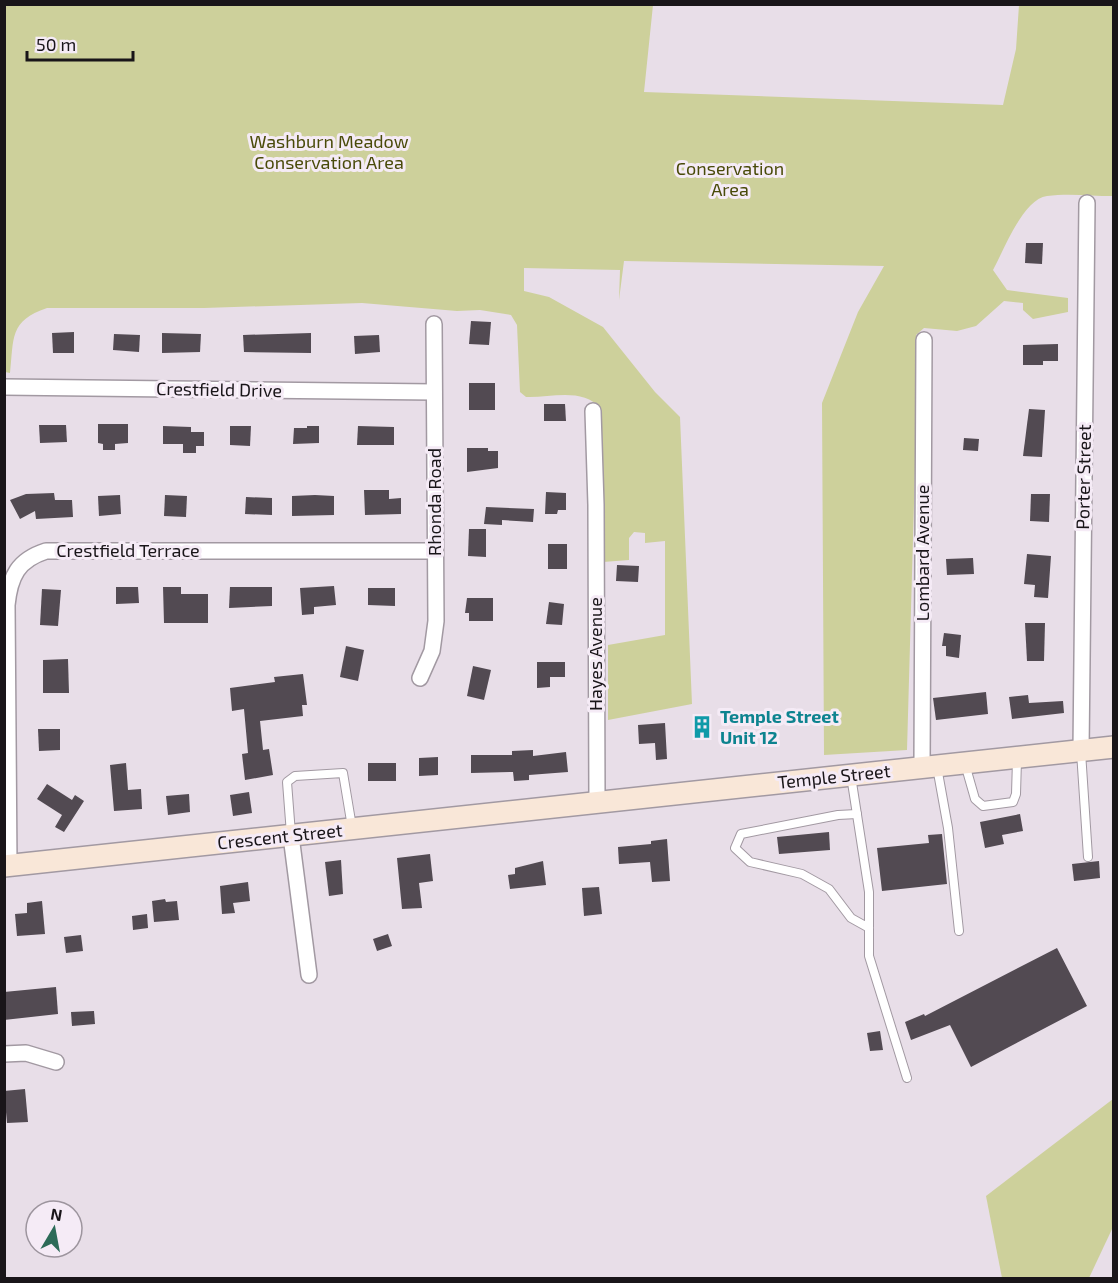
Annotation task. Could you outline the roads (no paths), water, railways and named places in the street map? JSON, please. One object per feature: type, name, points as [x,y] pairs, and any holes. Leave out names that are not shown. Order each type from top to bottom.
[{"type":"main road","name":"Temple Street","points":[[555,807],[1113,747]]},
{"type":"main road","name":"Crescent Street","points":[[7,866],[555,807]]},
{"type":"street","name":"Porter Street","points":[[1081,751],[1087,203]]},
{"type":"street","name":"Rhonda Road","points":[[420,678],[435,637],[434,324]]},
{"type":"street","name":"Lombard Avenue","points":[[924,340],[929,766]]},
{"type":"street","name":"Crestfield Drive","points":[[4,387],[434,392]]},
{"type":"street","name":"Hayes Avenue","points":[[593,411],[596,505],[597,802]]},
{"type":"street","name":"Crestfield Terrace","points":[[7,866],[7,605],[12,577],[19,564],[31,556],[46,551],[435,551]]},
{"type":"street","points":[[291,836],[309,975]]},
{"type":"street","points":[[4,1054],[26,1053],[56,1062]]},
{"type":"lane","points":[[1081,751],[1088,857]]},
{"type":"lane","points":[[964,762],[975,799],[983,806],[1012,802],[1016,794],[1017,757]]},
{"type":"lane","points":[[929,766],[948,828],[959,932]]},
{"type":"lane","points":[[291,836],[287,782],[295,776],[343,773],[352,829]]},
{"type":"lane","points":[[851,775],[869,891],[869,956],[907,1078]]},
{"type":"lane","points":[[857,814],[838,815],[741,834],[735,848],[750,862],[802,874],[830,889],[851,918],[869,928]]},
{"type":"place","name":"Temple Street Unit 12","points":[[702,727]]},
{"type":"park label","name":"Washburn Meadow Conservation Area","points":[[329,152]]},
{"type":"park label","name":"Conservation Area","points":[[730,180]]}]
